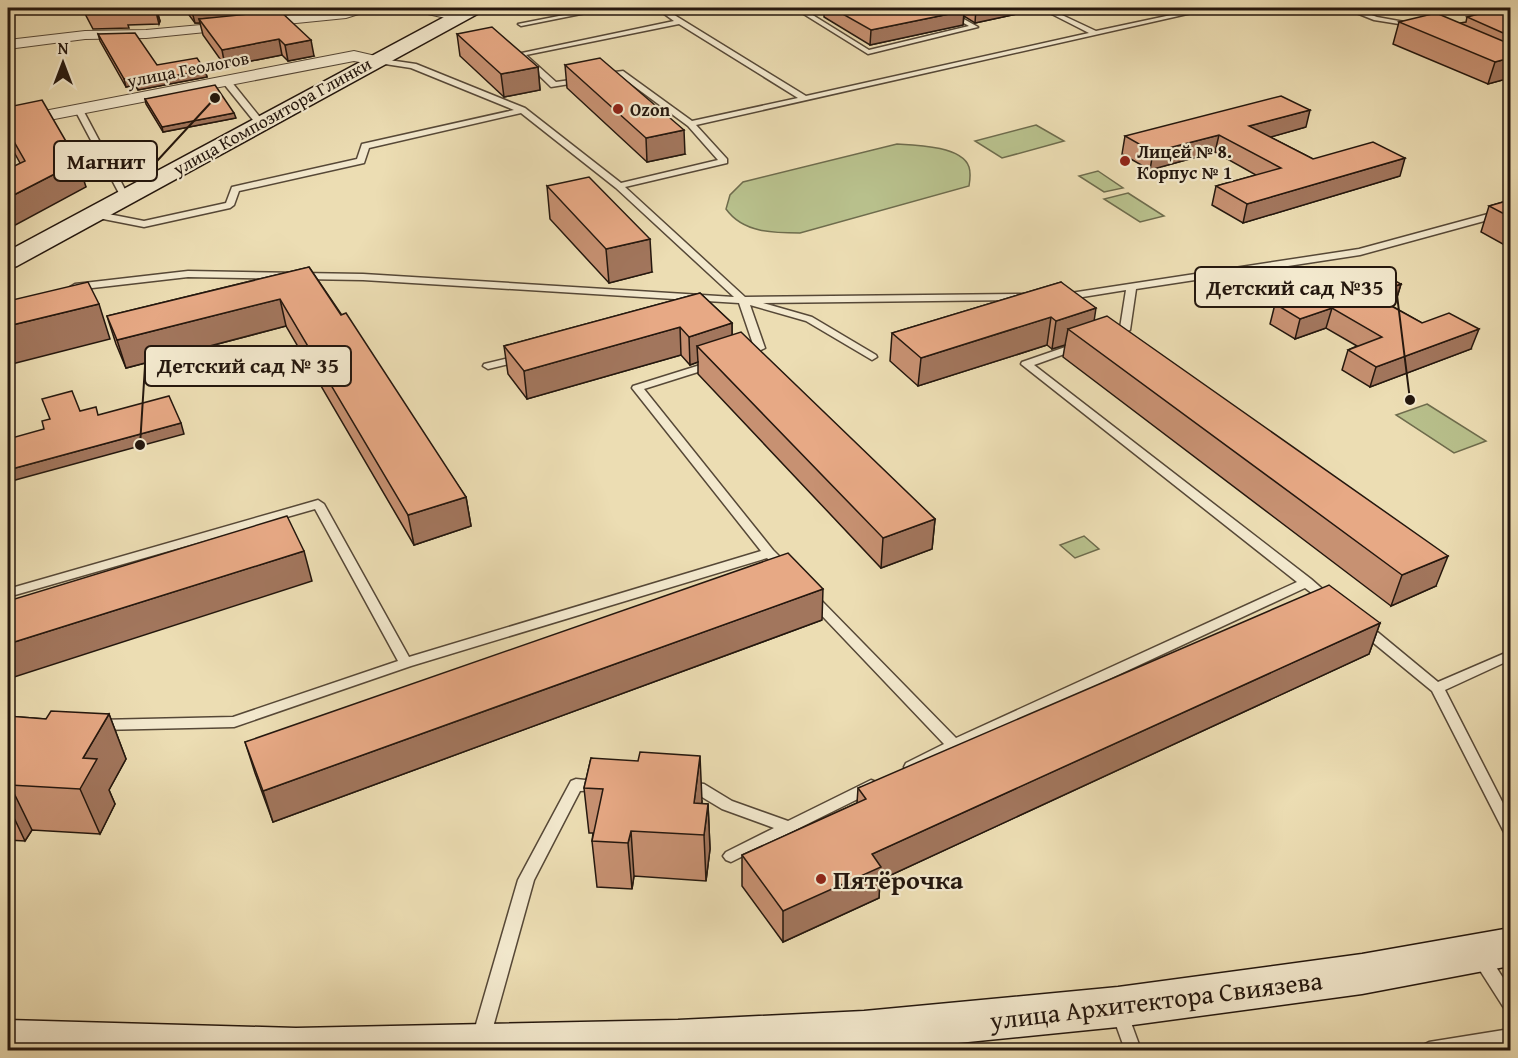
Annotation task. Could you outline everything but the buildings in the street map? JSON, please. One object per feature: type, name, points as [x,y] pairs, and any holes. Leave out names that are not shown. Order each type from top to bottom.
[{"type":"main road","points":[[1506,8],[1510,9]]},
{"type":"main road","name":"улица Композитора Глинки","points":[[8,261],[465,12]]},
{"type":"main road","name":"улица Архитектора Свиязева","points":[[8,1041],[296,1049],[678,1041],[864,1032],[1118,1007],[1362,974],[1495,951]]},
{"type":"street","points":[[8,45],[85,35],[146,34],[223,27],[346,14],[363,8]]},
{"type":"street","points":[[419,8],[465,12]]},
{"type":"street","name":"улица Геологов","points":[[8,123],[354,56],[375,60]]},
{"type":"lane","points":[[521,24],[608,8]]},
{"type":"lane","points":[[659,8],[804,98]]},
{"type":"lane","points":[[796,8],[868,52],[975,27],[940,8]]},
{"type":"lane","points":[[805,13],[832,8]]},
{"type":"lane","points":[[1043,8],[1095,34]]},
{"type":"lane","points":[[691,124],[1211,8]]},
{"type":"lane","points":[[1347,8],[1376,19],[1413,23],[1422,27]]},
{"type":"lane","points":[[587,79],[554,85],[521,54],[680,22]]},
{"type":"lane","points":[[375,60],[413,66],[522,110],[619,186],[744,300],[809,319],[872,357]]},
{"type":"lane","points":[[598,77],[620,73],[691,124],[724,161],[619,186]]},
{"type":"lane","points":[[227,81],[260,123]]},
{"type":"lane","points":[[79,110],[125,197]]},
{"type":"lane","points":[[93,214],[144,224],[230,205],[235,189],[361,161],[365,146],[522,110]]},
{"type":"lane","points":[[1053,297],[1076,297],[1360,252],[1510,211]]},
{"type":"lane","points":[[64,290],[87,284],[188,274],[363,277],[744,300],[1041,297]]},
{"type":"lane","points":[[1131,288],[1125,330],[1026,364],[1307,582],[1437,688],[1510,830]]},
{"type":"lane","points":[[709,309],[744,300]]},
{"type":"lane","points":[[744,300],[760,348],[638,388],[770,553],[954,745]]},
{"type":"lane","points":[[488,366],[535,354]]},
{"type":"lane","points":[[8,593],[318,504],[406,663]]},
{"type":"lane","points":[[82,726],[234,722],[406,663],[770,553]]},
{"type":"lane","points":[[902,771],[1307,582]]},
{"type":"lane","points":[[1437,688],[1510,656]]},
{"type":"lane","points":[[731,856],[881,781]]},
{"type":"lane","points":[[478,1045],[526,880],[576,785],[610,786]]},
{"type":"lane","points":[[666,787],[699,788],[727,805],[788,827]]},
{"type":"lane","points":[[1495,951],[1510,1003]]},
{"type":"lane","points":[[1118,1007],[1133,1050]]},
{"type":"lane","points":[[1429,1050],[1510,1037]]},
{"type":"green space","points":[[1036,125],[1064,141],[1002,158],[975,141]]},
{"type":"green space","points":[[897,144],[937,148],[957,155],[965,160],[969,167],[969,186],[800,233],[770,232],[750,227],[733,217],[726,209],[730,195],[743,182]]},
{"type":"green space","points":[[1098,171],[1123,188],[1104,192],[1079,176]]},
{"type":"green space","points":[[1128,193],[1164,216],[1140,222],[1104,199]]},
{"type":"green space","points":[[1427,404],[1486,441],[1454,453],[1396,415]]},
{"type":"green space","points":[[1084,536],[1099,549],[1075,558],[1060,545]]},
{"type":"place","name":"Магнит","points":[[215,98]]},
{"type":"place","name":"Ozon","points":[[618,109]]},
{"type":"place","name":"Лицей № 8. Корпус № 1","points":[[1125,161]]},
{"type":"place","name":"Детский сад №35","points":[[1410,400]]},
{"type":"place","name":"Детский сад № 35","points":[[140,445]]},
{"type":"place","name":"Пятёрочка","points":[[821,879]]}]
